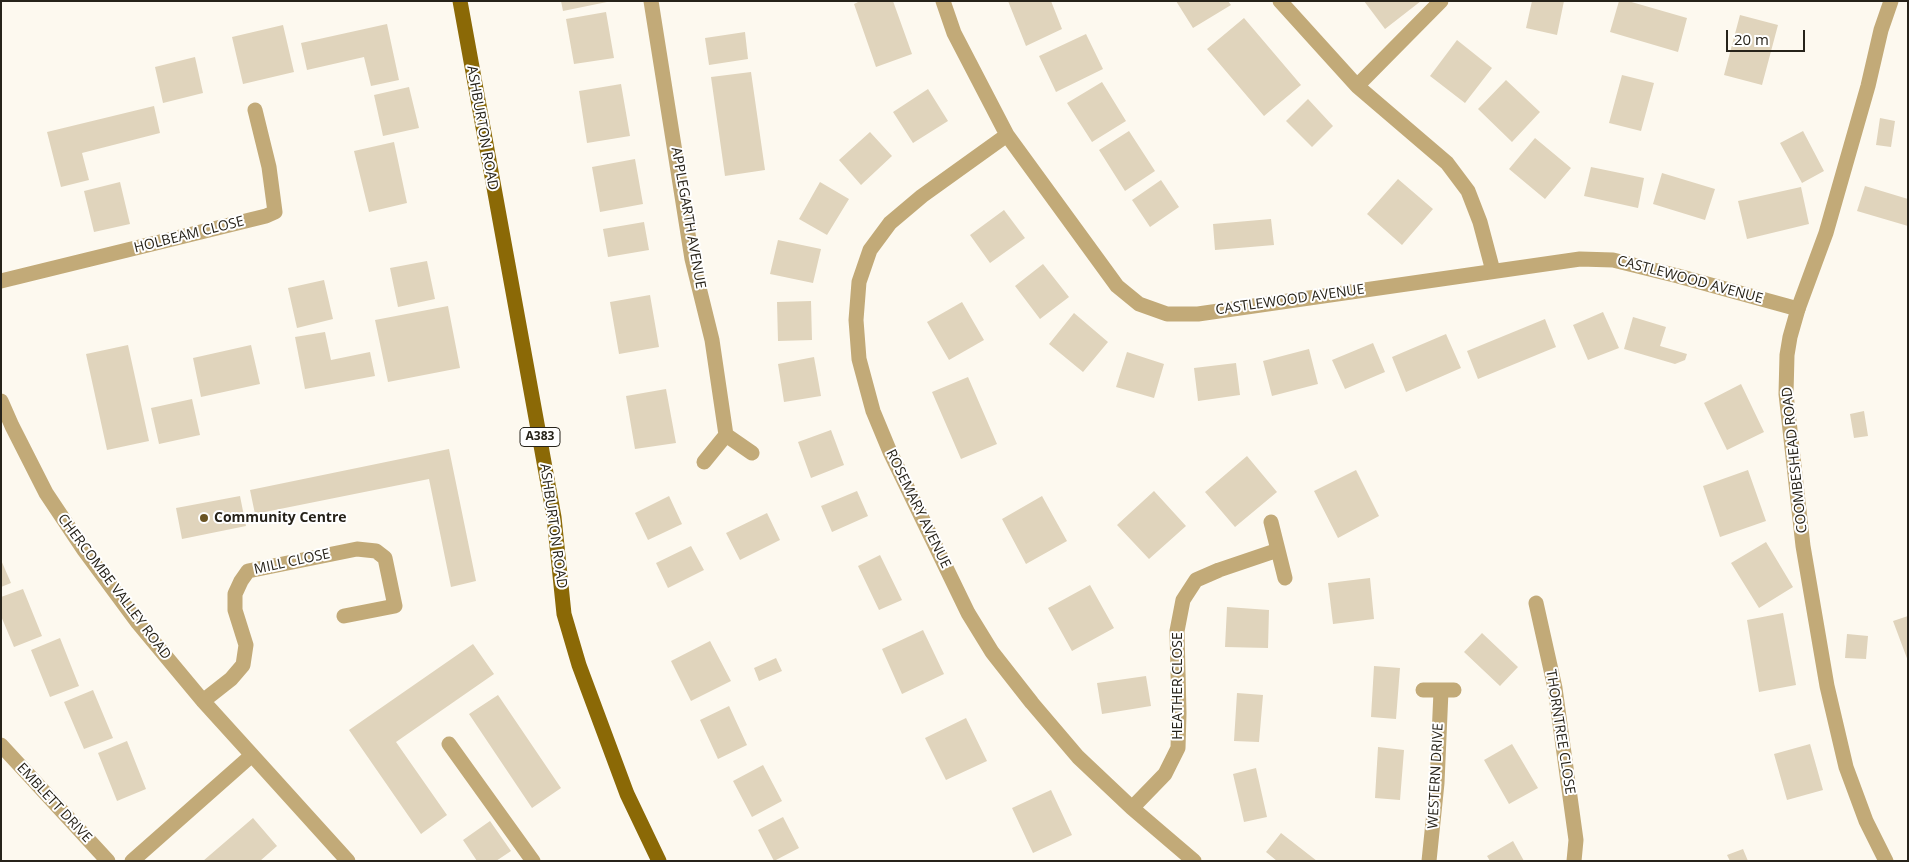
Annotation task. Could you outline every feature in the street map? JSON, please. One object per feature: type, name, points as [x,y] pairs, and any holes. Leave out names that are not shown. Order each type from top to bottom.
[{"type":"main road","name":"ASHBURTON ROAD","points":[[460,1],[554,517],[564,614],[579,664],[626,794],[659,861]]},
{"type":"street","name":"APPLEGARTH AVENUE","points":[[651,1],[692,259],[712,340],[726,435]]},
{"type":"street","name":"CASTLEWOOD AVENUE","points":[[943,1],[954,33],[1007,135],[1117,286],[1139,304],[1167,314],[1198,314],[1580,259],[1614,260],[1798,309]]},
{"type":"street","points":[[1280,1],[1357,86],[1447,163],[1468,191],[1480,222],[1493,271]]},
{"type":"street","points":[[1357,86],[1441,1]]},
{"type":"street","name":"COOMBESHEAD ROAD","points":[[1886,861],[1866,821],[1846,767],[1827,686],[1803,546],[1786,394],[1787,355],[1790,337],[1798,309],[1826,232],[1868,86],[1881,30],[1891,1]]},
{"type":"street","name":"HOLBEAM CLOSE","points":[[1,281],[266,216],[275,212],[269,167],[254,110]]},
{"type":"street","name":"ROSEMARY AVENUE","points":[[1007,135],[922,196],[890,223],[870,250],[859,282],[856,320],[859,359],[873,411],[890,452],[968,613],[992,652],[1078,757],[1132,808],[1194,861]]},
{"type":"street","name":"CHERCOMBE VALLEY ROAD","points":[[1,401],[46,493],[84,550],[138,623],[203,701],[348,861]]},
{"type":"street","points":[[704,462],[726,435],[752,453]]},
{"type":"street","points":[[1271,522],[1285,578]]},
{"type":"street","name":"MILL CLOSE","points":[[203,701],[231,679],[243,665],[246,645],[236,610],[235,594],[240,581],[248,571],[357,549],[376,550],[385,558],[395,606],[344,616]]},
{"type":"street","name":"HEATHER CLOSE","points":[[1132,808],[1165,774],[1178,748],[1177,631],[1183,600],[1196,580],[1278,550]]},
{"type":"street","name":"THORNTREE CLOSE","points":[[1536,603],[1555,688],[1576,840],[1574,861]]},
{"type":"street","name":"WESTERN DRIVE","points":[[1423,690],[1447,691],[1429,861]]},
{"type":"street","points":[[449,744],[533,861]]},
{"type":"street","name":"EMBLETT DRIVE","points":[[1,745],[108,861]]},
{"type":"street","points":[[132,861],[252,755]]},
{"type":"building","points":[[561,1],[607,1],[607,2],[563,11]]},
{"type":"building","points":[[860,1],[893,1],[912,54],[876,67],[854,4]]},
{"type":"building","points":[[1008,1],[1051,1],[1062,29],[1026,46]]},
{"type":"building","points":[[1176,1],[1228,1],[1231,5],[1193,28]]},
{"type":"building","points":[[1364,1],[1421,1],[1385,29]]},
{"type":"building","points":[[1532,1],[1564,1],[1557,35],[1526,28]]},
{"type":"building","points":[[1619,1],[1628,1],[1687,18],[1678,52],[1610,32]]},
{"type":"building","points":[[606,12],[614,58],[574,64],[566,19]]},
{"type":"building","points":[[1740,15],[1778,25],[1762,85],[1724,75]]},
{"type":"building","points":[[1244,18],[1301,85],[1264,116],[1207,49]]},
{"type":"building","points":[[387,24],[399,80],[371,86],[364,57],[307,70],[301,43]]},
{"type":"building","points":[[283,25],[294,72],[243,84],[232,37]]},
{"type":"building","points":[[745,32],[748,59],[709,65],[705,38]]},
{"type":"building","points":[[1086,34],[1103,69],[1056,92],[1039,56]]},
{"type":"building","points":[[1457,40],[1492,68],[1465,103],[1430,76]]},
{"type":"building","points":[[195,57],[203,93],[163,103],[155,67]]},
{"type":"building","points":[[751,72],[765,170],[725,176],[711,77]]},
{"type":"building","points":[[1622,75],[1654,83],[1641,131],[1609,123]]},
{"type":"building","points":[[1506,80],[1540,112],[1512,142],[1478,109]]},
{"type":"building","points":[[1102,82],[1126,121],[1092,142],[1067,103]]},
{"type":"building","points":[[621,84],[630,136],[587,143],[579,91]]},
{"type":"building","points":[[409,87],[419,128],[383,136],[374,95]]},
{"type":"building","points":[[928,89],[948,121],[913,143],[893,112]]},
{"type":"building","points":[[1308,99],[1333,126],[1312,147],[1286,121]]},
{"type":"building","points":[[154,106],[160,133],[82,153],[89,180],[61,187],[47,132]]},
{"type":"building","points":[[1880,118],[1895,121],[1891,147],[1876,145]]},
{"type":"building","points":[[1129,131],[1155,171],[1125,191],[1099,150]]},
{"type":"building","points":[[1803,131],[1824,171],[1802,183],[1780,143]]},
{"type":"building","points":[[870,132],[892,156],[861,185],[839,160]]},
{"type":"building","points":[[1535,138],[1571,168],[1545,199],[1509,169]]},
{"type":"building","points":[[394,142],[407,203],[369,212],[354,151]]},
{"type":"building","points":[[635,159],[643,204],[600,212],[592,167]]},
{"type":"building","points":[[1591,167],[1644,178],[1638,208],[1584,196]]},
{"type":"building","points":[[1662,173],[1715,189],[1705,220],[1653,204]]},
{"type":"building","points":[[1398,179],[1433,209],[1402,245],[1367,214]]},
{"type":"building","points":[[1161,180],[1179,207],[1150,227],[1132,200]]},
{"type":"building","points":[[120,182],[130,224],[94,232],[84,191]]},
{"type":"building","points":[[820,182],[849,199],[827,235],[799,219]]},
{"type":"building","points":[[1865,186],[1908,199],[1908,226],[1857,211]]},
{"type":"building","points":[[1801,187],[1809,224],[1747,239],[1738,201]]},
{"type":"building","points":[[1004,210],[1025,238],[990,263],[970,235]]},
{"type":"building","points":[[1271,219],[1274,245],[1215,250],[1213,224]]},
{"type":"building","points":[[644,222],[649,250],[608,257],[603,229]]},
{"type":"building","points":[[778,240],[821,249],[813,283],[770,274]]},
{"type":"building","points":[[427,261],[435,299],[398,307],[390,268]]},
{"type":"building","points":[[1043,264],[1069,297],[1040,319],[1015,286]]},
{"type":"building","points":[[324,280],[333,319],[297,328],[288,288]]},
{"type":"building","points":[[650,295],[659,347],[619,354],[610,302]]},
{"type":"building","points":[[811,301],[812,340],[778,341],[777,302]]},
{"type":"building","points":[[962,302],[984,340],[949,360],[927,322]]},
{"type":"building","points":[[448,306],[460,368],[388,382],[375,320]]},
{"type":"building","points":[[1603,312],[1619,348],[1588,360],[1573,325]]},
{"type":"building","points":[[1074,313],[1108,342],[1083,372],[1049,344]]},
{"type":"building","points":[[1633,317],[1666,327],[1660,346],[1687,354],[1685,360],[1675,364],[1624,349]]},
{"type":"building","points":[[1545,319],[1556,347],[1478,379],[1467,351]]},
{"type":"building","points":[[325,332],[331,360],[370,352],[375,376],[305,389],[295,337]]},
{"type":"building","points":[[1446,334],[1461,368],[1406,392],[1392,357]]},
{"type":"building","points":[[1373,343],[1385,372],[1345,389],[1332,360]]},
{"type":"building","points":[[128,345],[149,441],[107,450],[86,354]]},
{"type":"building","points":[[251,345],[260,384],[201,397],[193,358]]},
{"type":"building","points":[[1309,349],[1318,384],[1272,396],[1263,361]]},
{"type":"building","points":[[1127,352],[1164,364],[1154,398],[1116,387]]},
{"type":"building","points":[[814,357],[821,396],[784,402],[778,364]]},
{"type":"building","points":[[1236,363],[1240,395],[1198,401],[1194,368]]},
{"type":"building","points":[[968,377],[997,444],[961,459],[932,392]]},
{"type":"building","points":[[1741,384],[1764,432],[1727,450],[1704,403]]},
{"type":"building","points":[[666,389],[676,443],[635,449],[626,396]]},
{"type":"building","points":[[192,399],[200,435],[159,444],[151,408]]},
{"type":"building","points":[[1864,411],[1868,436],[1854,438],[1850,414]]},
{"type":"building","points":[[831,430],[844,465],[811,478],[798,442]]},
{"type":"building","points":[[449,449],[476,581],[451,587],[429,479],[255,514],[250,490]]},
{"type":"building","points":[[1247,456],[1277,492],[1235,527],[1205,492]]},
{"type":"building","points":[[1356,470],[1379,516],[1338,538],[1314,491]]},
{"type":"building","points":[[1748,470],[1766,521],[1720,537],[1703,486]]},
{"type":"building","points":[[857,491],[868,516],[832,532],[821,506]]},
{"type":"building","points":[[1154,491],[1186,526],[1149,559],[1117,525]]},
{"type":"building","points":[[240,496],[246,526],[182,539],[176,508]]},
{"type":"building","points":[[669,496],[682,524],[648,540],[635,513]]},
{"type":"building","points":[[1042,496],[1067,541],[1026,564],[1002,519]]},
{"type":"building","points":[[767,513],[780,540],[740,560],[726,533]]},
{"type":"building","points":[[1766,542],[1793,587],[1759,608],[1731,563]]},
{"type":"building","points":[[691,546],[704,570],[668,588],[656,563]]},
{"type":"building","points":[[880,555],[902,600],[879,610],[858,566]]},
{"type":"building","points":[[1,560],[11,583],[1,587]]},
{"type":"building","points":[[1370,578],[1374,619],[1333,624],[1328,583]]},
{"type":"building","points":[[1090,585],[1114,628],[1072,651],[1048,608]]},
{"type":"building","points":[[23,589],[42,636],[14,647],[1,616],[1,597]]},
{"type":"building","points":[[1227,607],[1269,610],[1268,648],[1225,647]]},
{"type":"building","points":[[1783,613],[1796,685],[1759,692],[1747,620]]},
{"type":"building","points":[[1908,616],[1908,661],[1893,621]]},
{"type":"building","points":[[923,630],[944,674],[902,694],[882,649]]},
{"type":"building","points":[[1482,633],[1518,667],[1500,686],[1464,652]]},
{"type":"building","points":[[1847,634],[1868,636],[1866,659],[1845,658]]},
{"type":"building","points":[[60,638],[79,686],[50,697],[31,650]]},
{"type":"building","points":[[710,641],[731,681],[691,701],[671,661]]},
{"type":"building","points":[[473,644],[494,674],[396,742],[447,815],[421,834],[349,730]]},
{"type":"building","points":[[776,658],[782,671],[759,681],[754,668]]},
{"type":"building","points":[[1374,666],[1400,668],[1396,719],[1371,717]]},
{"type":"building","points":[[1146,676],[1151,706],[1102,714],[1097,683]]},
{"type":"building","points":[[93,690],[113,738],[84,749],[64,702]]},
{"type":"building","points":[[1237,693],[1263,695],[1259,742],[1234,741]]},
{"type":"building","points":[[498,695],[561,788],[532,808],[469,714]]},
{"type":"building","points":[[729,706],[747,745],[718,759],[700,720]]},
{"type":"building","points":[[966,718],[987,761],[946,780],[925,738]]},
{"type":"building","points":[[127,741],[146,789],[117,801],[98,753]]},
{"type":"building","points":[[1512,744],[1538,788],[1509,804],[1484,760]]},
{"type":"building","points":[[1810,744],[1823,790],[1787,800],[1774,754]]},
{"type":"building","points":[[1378,747],[1404,750],[1400,800],[1375,798]]},
{"type":"building","points":[[763,765],[782,801],[752,817],[733,781]]},
{"type":"building","points":[[1256,768],[1267,817],[1244,822],[1233,774]]},
{"type":"building","points":[[1051,790],[1072,835],[1033,853],[1012,808]]},
{"type":"building","points":[[783,817],[799,848],[774,861],[758,830]]},
{"type":"building","points":[[253,818],[277,846],[260,861],[203,861]]},
{"type":"building","points":[[490,821],[511,851],[496,861],[477,861],[463,840]]},
{"type":"building","points":[[1281,833],[1317,861],[1277,861],[1266,852]]},
{"type":"building","points":[[1513,841],[1524,861],[1490,861],[1487,856]]},
{"type":"building","points":[[1743,849],[1748,861],[1730,861],[1727,855]]},
{"type":"place","name":"Community Centre","points":[[204,518]]}]
